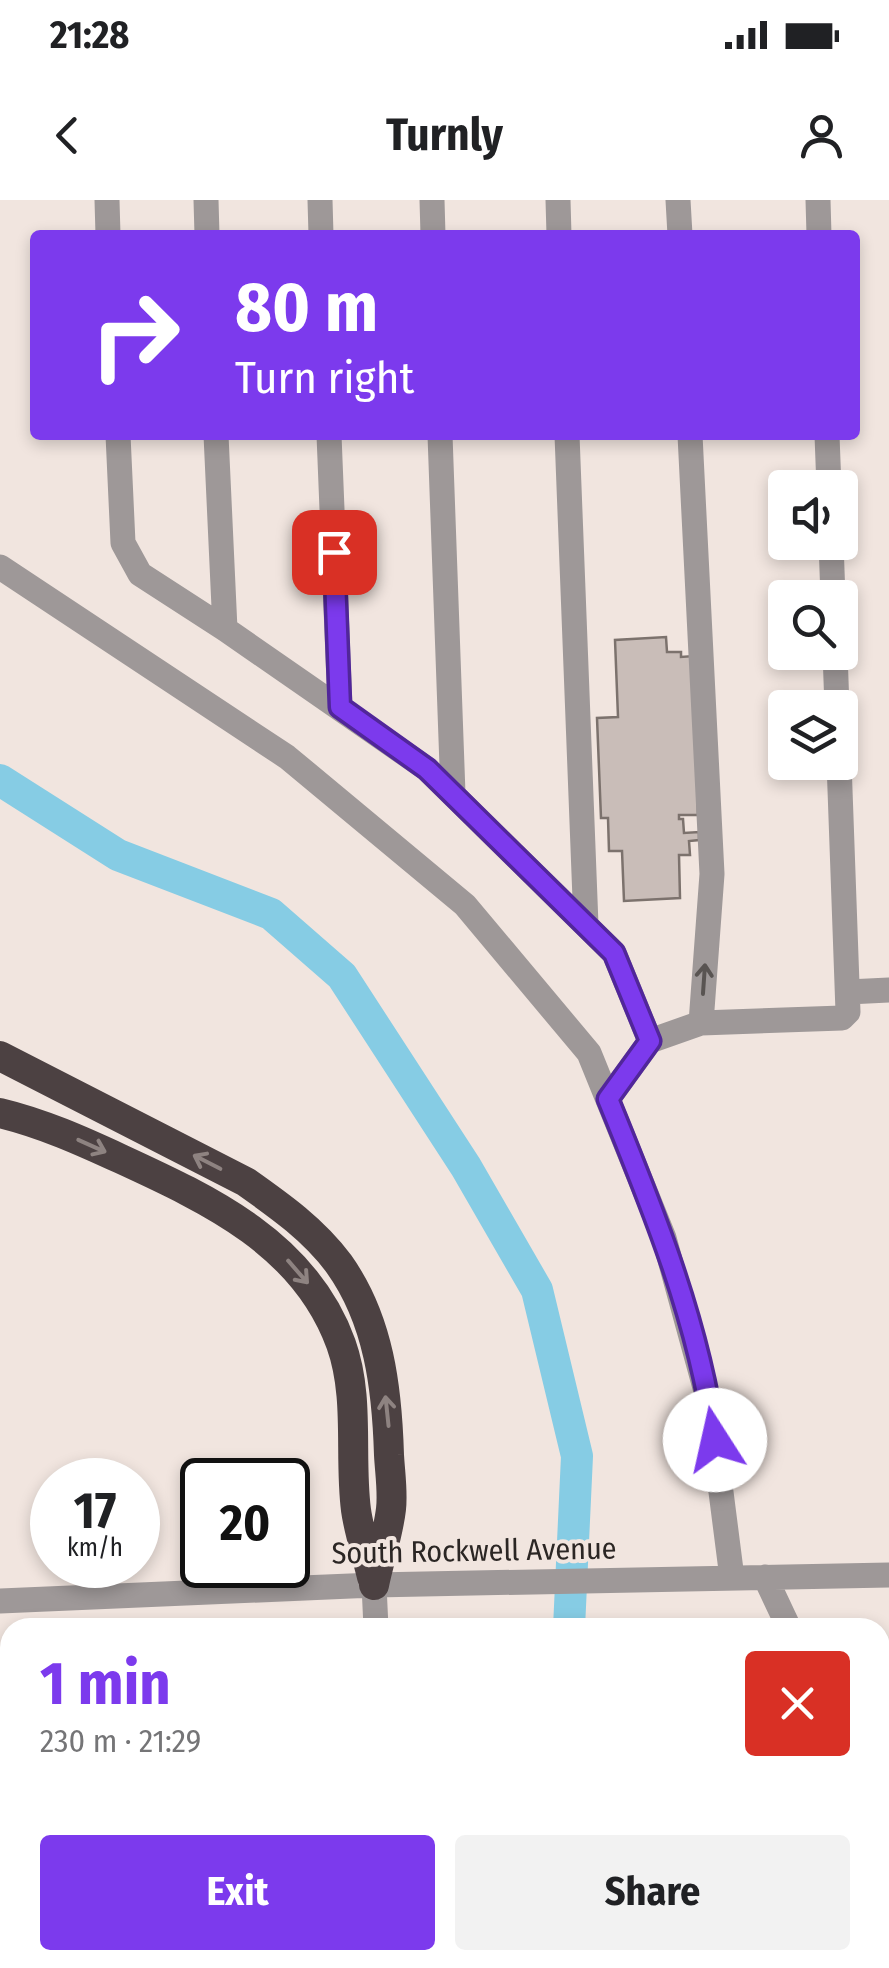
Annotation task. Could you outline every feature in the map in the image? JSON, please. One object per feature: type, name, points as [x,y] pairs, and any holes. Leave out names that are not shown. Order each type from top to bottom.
[{"type":"highway","points":[[0,1056],[246,1182],[282,1208],[337,1261],[358,1294],[371,1326],[381,1363],[388,1417],[392,1508],[374,1585]]},
{"type":"highway","points":[[0,1113],[68,1135],[194,1192],[265,1238],[304,1278],[342,1346],[354,1416],[356,1511],[374,1585]]},
{"type":"street","points":[[107,200],[108,230]]},
{"type":"street","points":[[206,200],[207,230]]},
{"type":"street","points":[[320,200],[321,230]]},
{"type":"street","points":[[432,200],[433,230]]},
{"type":"street","points":[[558,200],[559,230]]},
{"type":"street","points":[[678,200],[680,230]]},
{"type":"street","points":[[818,200],[819,230]]},
{"type":"street","points":[[118,440],[123,543],[140,574],[225,628],[427,769],[614,953],[650,1041]]},
{"type":"street","points":[[216,440],[225,628]]},
{"type":"street","points":[[329,440],[340,707]]},
{"type":"street","points":[[440,440],[453,794]]},
{"type":"street","points":[[567,440],[586,926]]},
{"type":"street","points":[[690,440],[712,874],[701,1022]]},
{"type":"street","points":[[827,440],[828,470]]},
{"type":"street","points":[[0,567],[287,756],[466,905],[589,1053],[664,1238],[710,1406],[732,1578]]},
{"type":"street","points":[[608,1099],[650,1041],[701,1022],[842,1018],[848,1012],[841,780]]},
{"type":"street","points":[[848,992],[889,990]]},
{"type":"street","name":"South Rockwell Avenue","points":[[0,1601],[374,1585],[889,1575]]},
{"type":"street","points":[[765,1577],[784,1618]]},
{"type":"street","points":[[374,1585],[376,1618]]},
{"type":"building","points":[[666,637],[667,652],[694,656],[698,815],[679,815],[679,819],[683,819],[684,833],[699,832],[699,840],[689,841],[690,855],[679,855],[680,898],[624,901],[622,851],[609,851],[608,818],[601,818],[597,718],[618,717],[615,640]]},
{"type":"waterway","points":[[0,780],[118,855],[271,914],[342,976],[466,1167],[537,1290],[577,1456],[569,1618]]},
{"type":"route","points":[[334,552],[340,707],[427,769],[614,953],[650,1041],[608,1099],[664,1238],[710,1406],[715,1440]]}]
